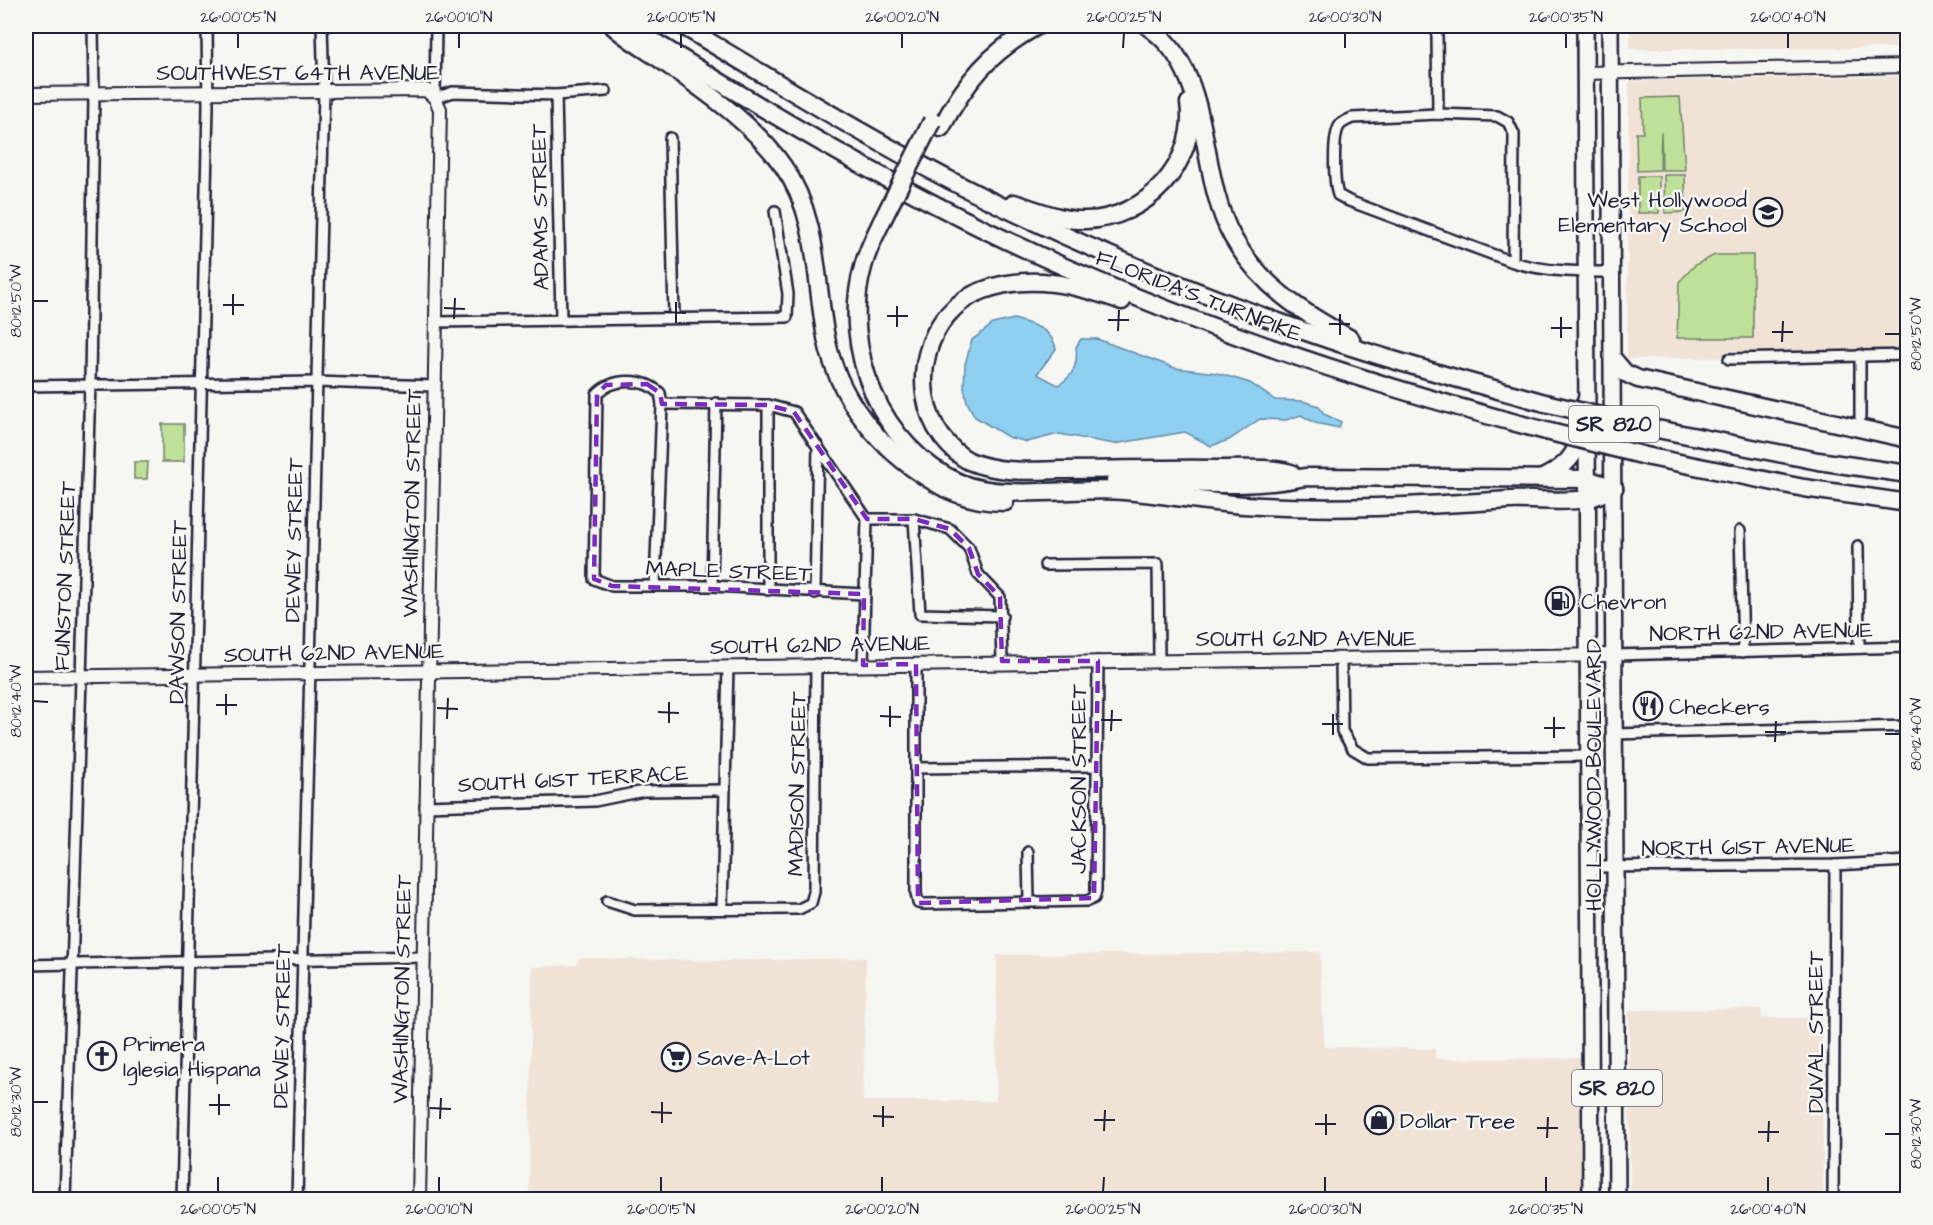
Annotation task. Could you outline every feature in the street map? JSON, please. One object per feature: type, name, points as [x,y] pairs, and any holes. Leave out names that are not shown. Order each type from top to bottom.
[{"type":"highway","points":[[613,26],[740,119],[765,143],[785,168],[804,204],[813,242],[825,333],[833,364],[848,398],[869,428],[892,452],[929,480],[956,495],[983,502],[1123,502],[1168,498]]},
{"type":"highway","name":"FLORIDA'S TURNPIKE","points":[[629,26],[707,75],[932,203],[1066,267],[1237,336],[1358,378],[1546,431],[1650,457],[1804,488],[1908,502]]},
{"type":"highway","name":"FLORIDA'S TURNPIKE","points":[[683,26],[831,116],[967,189],[1053,230],[1166,279],[1320,337],[1545,403],[1652,428],[1818,460],[1908,474]]},
{"type":"highway","points":[[1018,26],[998,38],[969,64],[862,268],[857,311],[860,346],[873,392],[891,425],[914,452],[937,470],[961,483],[988,491],[1124,491],[1168,498],[1244,505],[1382,509],[1511,500],[1587,499],[1614,488]]},
{"type":"highway","points":[[937,125],[980,68],[1018,36],[1037,26]]},
{"type":"highway","points":[[967,189],[1058,216],[1084,220],[1112,218],[1138,207],[1159,190],[1184,152],[1190,114],[1182,76],[1172,57],[1152,36],[1135,26]]},
{"type":"highway","points":[[1147,26],[1173,48],[1187,71],[1215,193],[1232,235],[1252,267],[1276,291],[1305,314],[1384,357]]},
{"type":"highway","name":"HOLLYWOOD BOULEVARD","points":[[1585,26],[1591,1200]]},
{"type":"highway","name":"HOLLYWOOD BOULEVARD","points":[[1610,26],[1614,360],[1617,1200]]},
{"type":"highway","points":[[886,226],[869,282],[867,325],[872,357],[884,389],[903,424],[922,449],[945,465],[966,474],[990,480],[1240,483],[1284,481],[1305,477],[1587,479],[1614,488]]},
{"type":"highway","points":[[1237,336],[1166,318],[1060,283],[1005,284],[981,290],[959,304],[939,324],[929,348],[923,397],[930,421],[947,443],[966,459],[990,469],[1247,469],[1284,471],[1305,477]]},
{"type":"highway","points":[[1614,360],[1625,374],[1638,379],[1908,439]]},
{"type":"highway","points":[[1539,480],[1566,466],[1574,455],[1586,401]]},
{"type":"street","name":"FUNSTON STREET","points":[[65,1200],[90,384],[93,26]]},
{"type":"street","name":"DAWSON STREET","points":[[182,1200],[202,383],[208,93],[207,26]]},
{"type":"street","name":"DEWEY STREET","points":[[297,1200],[324,91],[322,26]]},
{"type":"street","name":"WASHINGTON STREET","points":[[419,1200],[427,673],[437,322],[440,109],[435,98],[436,26]]},
{"type":"street","points":[[1434,26],[1437,35],[1438,114]]},
{"type":"street","points":[[1585,73],[1908,66]]},
{"type":"street","name":"SOUTHWEST 64TH AVENUE","points":[[26,94],[426,90],[435,98],[453,92],[556,95],[606,91]]},
{"type":"street","name":"ADAMS STREET","points":[[556,95],[561,319]]},
{"type":"street","points":[[1513,262],[1514,134],[1508,122],[1497,116],[1438,114],[1352,118],[1341,123],[1336,132],[1335,186],[1338,195],[1513,262],[1550,271],[1612,272]]},
{"type":"street","points":[[670,138],[674,316]]},
{"type":"street","points":[[437,322],[674,316],[787,316],[788,294],[775,212]]},
{"type":"street","points":[[1860,355],[1860,417]]},
{"type":"street","points":[[1729,359],[1908,355]]},
{"type":"street","points":[[26,386],[316,382],[435,386]]},
{"type":"street","name":"MAPLE STREET","points":[[662,404],[660,393],[655,388],[633,382],[606,385],[597,394],[594,579],[612,586],[712,586],[864,594]]},
{"type":"street","points":[[712,586],[717,403]]},
{"type":"street","points":[[655,585],[662,404],[768,405],[794,412],[867,519],[863,665]]},
{"type":"street","points":[[768,405],[768,590]]},
{"type":"street","points":[[814,593],[818,446]]},
{"type":"street","points":[[867,519],[914,519],[950,529],[969,548],[978,574],[1000,597],[1002,661]]},
{"type":"street","points":[[914,519],[920,614],[1002,616]]},
{"type":"street","points":[[1740,531],[1743,652]]},
{"type":"street","points":[[1858,546],[1859,648]]},
{"type":"street","points":[[1045,565],[1158,564],[1158,660]]},
{"type":"street","name":"NORTH 62ND AVENUE","points":[[1615,655],[1908,647]]},
{"type":"street","name":"SOUTH 62ND AVENUE","points":[[26,677],[427,673],[1002,661],[1341,660],[1615,655]]},
{"type":"street","points":[[1341,660],[1342,731],[1353,749],[1368,758],[1588,756]]},
{"type":"street","name":"JACKSON STREET","points":[[1029,902],[1087,901],[1094,898],[1096,891],[1098,661]]},
{"type":"street","name":"MADISON STREET","points":[[722,909],[799,909],[811,903],[814,892],[816,664]]},
{"type":"street","points":[[916,664],[916,893],[918,903],[1029,902],[1028,852]]},
{"type":"street","points":[[607,901],[635,910],[722,909],[723,790],[728,667]]},
{"type":"street","points":[[1615,734],[1908,726]]},
{"type":"street","points":[[916,768],[1097,766]]},
{"type":"street","name":"SOUTH 61ST TERRACE","points":[[425,806],[595,801],[644,791],[723,790]]},
{"type":"street","name":"NORTH 61ST AVENUE","points":[[1588,867],[1835,865],[1908,861]]},
{"type":"street","name":"DUVAL STREET","points":[[1833,1200],[1835,865]]},
{"type":"street","points":[[26,965],[424,957]]},
{"type":"highlighted area","points":[[647,384],[660,393],[662,404],[768,405],[794,412],[867,519],[914,519],[950,529],[969,548],[978,574],[1000,597],[1002,661],[1098,661],[1094,898],[918,903],[916,664],[863,665],[864,594],[612,586],[594,579],[597,394],[606,385]]},
{"type":"shaded area","points":[[1630,26],[1907,26],[1907,48],[1630,49]]},
{"type":"shaded area","name":"West Hollywood Elementary School","points":[[1907,76],[1907,355],[1627,359],[1629,81]]},
{"type":"shaded area","points":[[1320,952],[1324,1047],[1435,1049],[1435,1059],[1584,1058],[1584,1199],[529,1200],[532,967],[576,965],[580,958],[723,961],[866,958],[863,1101],[996,1101],[997,955]]},
{"type":"shaded area","points":[[1761,1009],[1762,1018],[1822,1018],[1823,1199],[1635,1199],[1630,1194],[1629,1010]]},
{"type":"green space","points":[[1680,97],[1685,170],[1662,170],[1661,132],[1660,170],[1637,171],[1636,133],[1643,133],[1642,98]]},
{"type":"green space","points":[[1664,175],[1685,175],[1686,212],[1665,213]]},
{"type":"green space","points":[[1638,176],[1659,176],[1659,213],[1638,213]]},
{"type":"green space","points":[[1715,255],[1753,255],[1753,338],[1677,338],[1679,282],[1695,265]]},
{"type":"green space","points":[[162,424],[184,424],[184,462],[162,462]]},
{"type":"green space","points":[[134,462],[148,462],[147,479],[134,479]]},
{"type":"water","points":[[1014,319],[1041,328],[1054,342],[1056,349],[1037,374],[1058,385],[1073,370],[1076,347],[1081,339],[1097,339],[1175,368],[1217,373],[1250,383],[1275,400],[1302,401],[1319,406],[1324,414],[1341,422],[1339,428],[1315,423],[1301,415],[1286,420],[1260,419],[1229,440],[1211,446],[1185,432],[1114,444],[1059,434],[1027,442],[1008,437],[975,417],[967,402],[964,388],[965,364],[972,340],[993,324]]},
{"type":"place","name":"West Hollywood Elementary School","points":[[1768,212]]},
{"type":"place","name":"Chevron","points":[[1560,601]]},
{"type":"place","name":"Checkers","points":[[1648,706]]},
{"type":"place","name":"Primera Iglesia Hispana","points":[[102,1056]]},
{"type":"place","name":"Save-A-Lot","points":[[676,1057]]},
{"type":"place","name":"Dollar Tree","points":[[1379,1120]]}]
